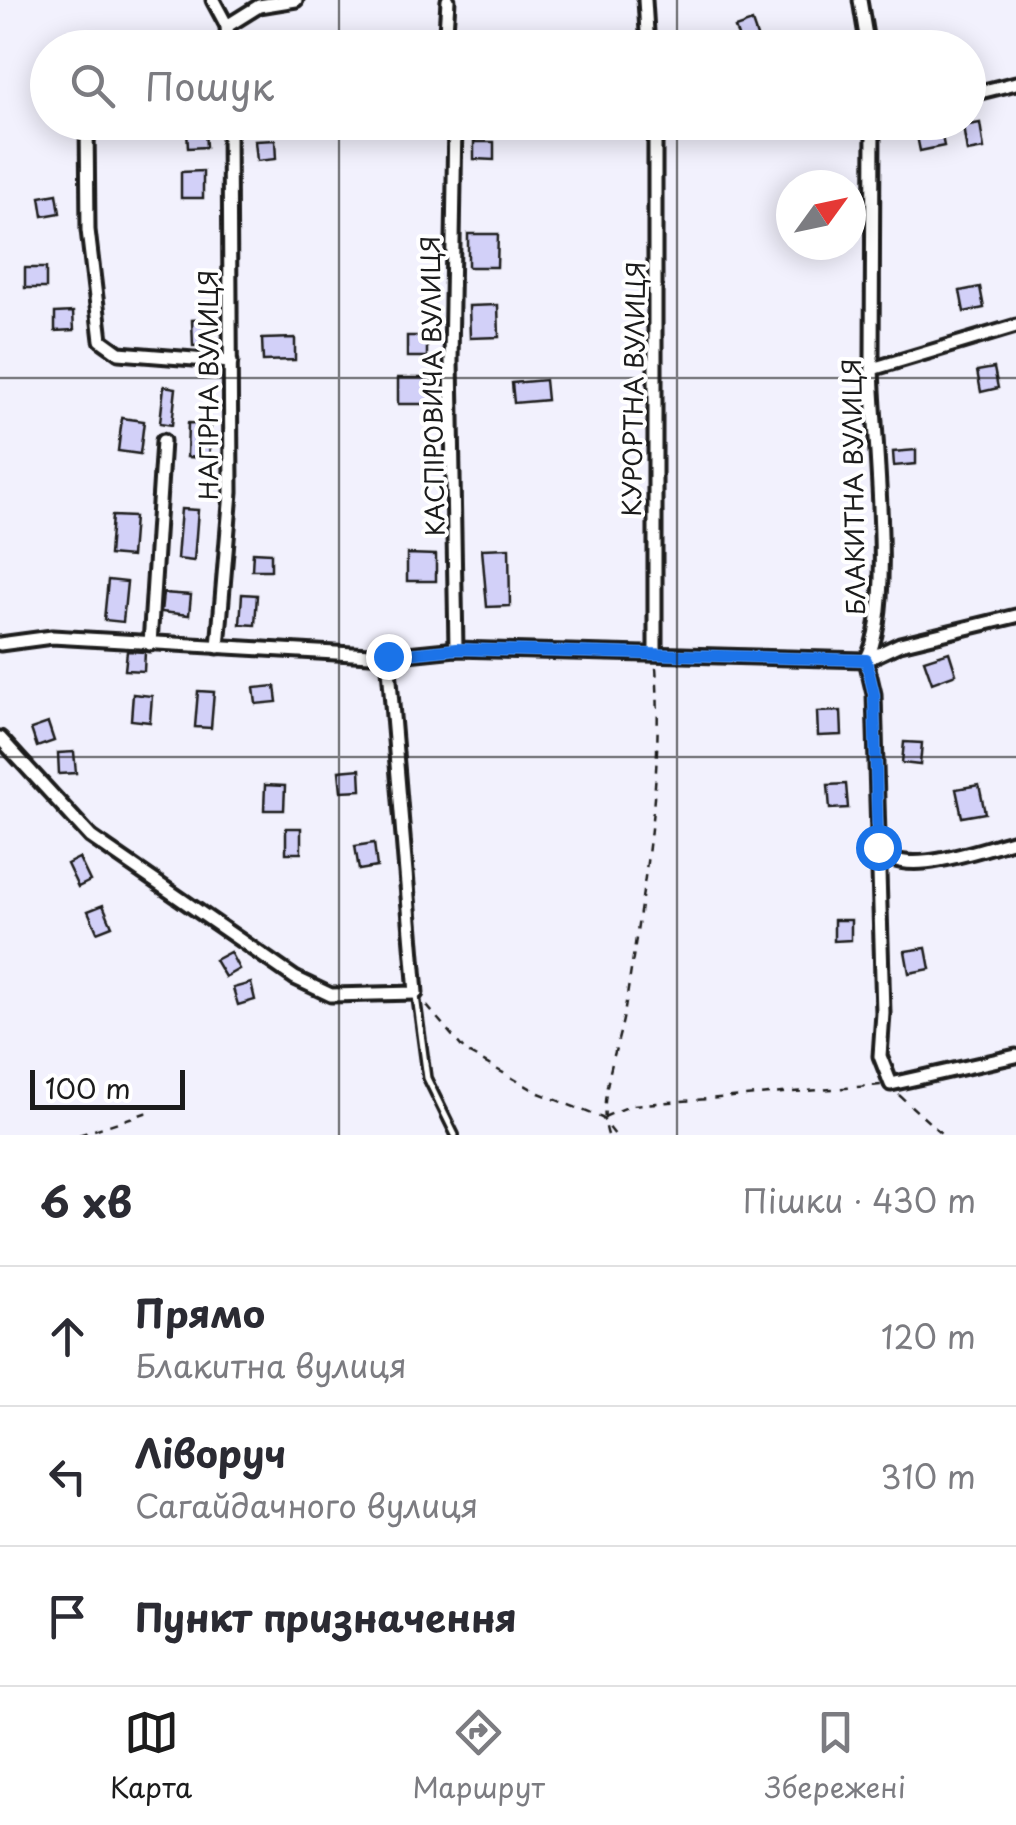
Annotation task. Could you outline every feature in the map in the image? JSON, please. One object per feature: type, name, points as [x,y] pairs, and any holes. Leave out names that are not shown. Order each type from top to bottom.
[{"type":"street","points":[[213,0],[227,30]]},
{"type":"street","points":[[227,26],[259,6],[296,0]]},
{"type":"street","points":[[446,30],[448,0]]},
{"type":"street","points":[[644,0],[646,30]]},
{"type":"street","points":[[860,0],[865,30]]},
{"type":"street","points":[[986,91],[1016,84]]},
{"type":"street","points":[[88,140],[88,230],[101,340],[119,353],[230,362]]},
{"type":"street","name":"НАГІРНА ВУЛИЦЯ","points":[[218,646],[230,544],[229,140]]},
{"type":"street","name":"КАСПІРОВИЧА ВУЛИЦЯ","points":[[455,140],[451,362],[456,649]]},
{"type":"street","name":"КУРОРТНА ВУЛИЦЯ","points":[[654,651],[655,140]]},
{"type":"street","name":"БЛАКИТНА ВУЛИЦЯ","points":[[873,140],[872,368],[880,592],[876,643],[866,660],[874,694],[883,1013],[880,1056],[891,1084]]},
{"type":"street","points":[[872,368],[1016,326]]},
{"type":"street","points":[[150,644],[163,441]]},
{"type":"street","points":[[0,644],[52,638],[388,656],[456,649],[654,651],[866,660],[900,644],[1016,616]]},
{"type":"street","points":[[0,738],[92,837],[295,978],[331,995],[416,993],[388,656]]},
{"type":"street","points":[[878,847],[893,863],[908,865],[1016,840]]},
{"type":"street","points":[[891,1084],[1016,1056]]},
{"type":"lane","points":[[416,993],[427,1078],[455,1135]]},
{"type":"path","points":[[608,1135],[602,1118],[622,1030],[646,875],[654,779],[654,651]]},
{"type":"path","points":[[416,993],[466,1052],[538,1093],[602,1118],[615,1135]]},
{"type":"path","points":[[602,1118],[616,1108],[632,1106],[891,1084],[906,1106],[944,1135]]},
{"type":"path","points":[[79,1135],[148,1112]]},
{"type":"building","points":[[752,22],[755,30],[736,30]]},
{"type":"building","points":[[188,140],[206,140],[206,147],[188,148]]},
{"type":"building","points":[[275,140],[276,159],[257,161],[255,141]]},
{"type":"building","points":[[918,140],[943,140],[944,146],[920,151]]},
{"type":"building","points":[[965,140],[983,140],[984,149],[967,152]]},
{"type":"building","points":[[474,142],[494,142],[494,160],[474,159]]},
{"type":"building","points":[[203,171],[203,198],[181,198],[181,172]]},
{"type":"building","points":[[57,194],[60,213],[43,216],[40,197]]},
{"type":"building","points":[[468,234],[498,234],[497,267],[468,267]]},
{"type":"building","points":[[25,268],[46,268],[46,288],[25,288]]},
{"type":"building","points":[[980,287],[984,308],[964,312],[960,291]]},
{"type":"building","points":[[498,305],[499,337],[470,338],[469,306]]},
{"type":"building","points":[[73,312],[74,330],[55,331],[55,313]]},
{"type":"building","points":[[209,319],[211,345],[193,346],[192,320]]},
{"type":"building","points":[[407,336],[427,336],[427,357],[407,357]]},
{"type":"building","points":[[295,338],[295,360],[263,361],[262,339]]},
{"type":"building","points":[[994,368],[998,388],[981,392],[977,371]]},
{"type":"building","points":[[398,378],[431,378],[431,404],[398,404]]},
{"type":"building","points":[[545,380],[547,400],[514,403],[512,383]]},
{"type":"building","points":[[164,386],[176,388],[172,425],[160,423]]},
{"type":"building","points":[[122,418],[144,421],[140,454],[118,451]]},
{"type":"building","points":[[188,423],[211,424],[209,458],[187,457]]},
{"type":"building","points":[[916,450],[916,464],[894,466],[893,452]]},
{"type":"building","points":[[181,509],[198,510],[194,561],[177,559]]},
{"type":"building","points":[[112,516],[134,517],[131,557],[109,555]]},
{"type":"building","points":[[509,548],[510,606],[487,607],[482,549]]},
{"type":"building","points":[[253,552],[271,553],[271,570],[252,570]]},
{"type":"building","points":[[407,554],[436,555],[436,581],[407,581]]},
{"type":"building","points":[[108,580],[127,582],[123,622],[104,620]]},
{"type":"building","points":[[163,593],[191,595],[189,615],[161,612]]},
{"type":"building","points":[[242,594],[257,595],[255,625],[240,624]]},
{"type":"building","points":[[127,651],[145,652],[144,671],[125,670]]},
{"type":"building","points":[[949,652],[956,674],[932,683],[924,660]]},
{"type":"building","points":[[275,686],[277,702],[256,704],[254,688]]},
{"type":"building","points":[[198,691],[214,692],[211,728],[195,727]]},
{"type":"building","points":[[133,694],[152,696],[150,722],[131,720]]},
{"type":"building","points":[[841,711],[842,735],[818,736],[817,712]]},
{"type":"building","points":[[48,723],[54,741],[37,747],[31,729]]},
{"type":"building","points":[[904,742],[922,743],[920,765],[902,763]]},
{"type":"building","points":[[74,752],[76,773],[59,774],[58,753]]},
{"type":"building","points":[[360,769],[361,790],[341,791],[339,771]]},
{"type":"building","points":[[846,784],[848,808],[830,809],[828,785]]},
{"type":"building","points":[[265,785],[285,786],[284,810],[264,810]]},
{"type":"building","points":[[979,785],[985,813],[962,817],[956,789]]},
{"type":"building","points":[[286,828],[301,828],[301,853],[286,853]]},
{"type":"building","points":[[374,843],[377,867],[359,870],[355,846]]},
{"type":"building","points":[[79,858],[90,881],[78,887],[67,864]]},
{"type":"building","points":[[103,905],[112,926],[97,932],[88,911]]},
{"type":"building","points":[[834,920],[851,920],[851,940],[834,941]]},
{"type":"building","points":[[926,948],[930,969],[909,973],[905,951]]},
{"type":"building","points":[[230,952],[239,969],[225,977],[215,960]]},
{"type":"building","points":[[251,983],[255,1000],[238,1005],[233,988]]},
{"type":"route","points":[[388,656],[456,649],[654,651],[866,660],[874,694],[878,847]]}]
